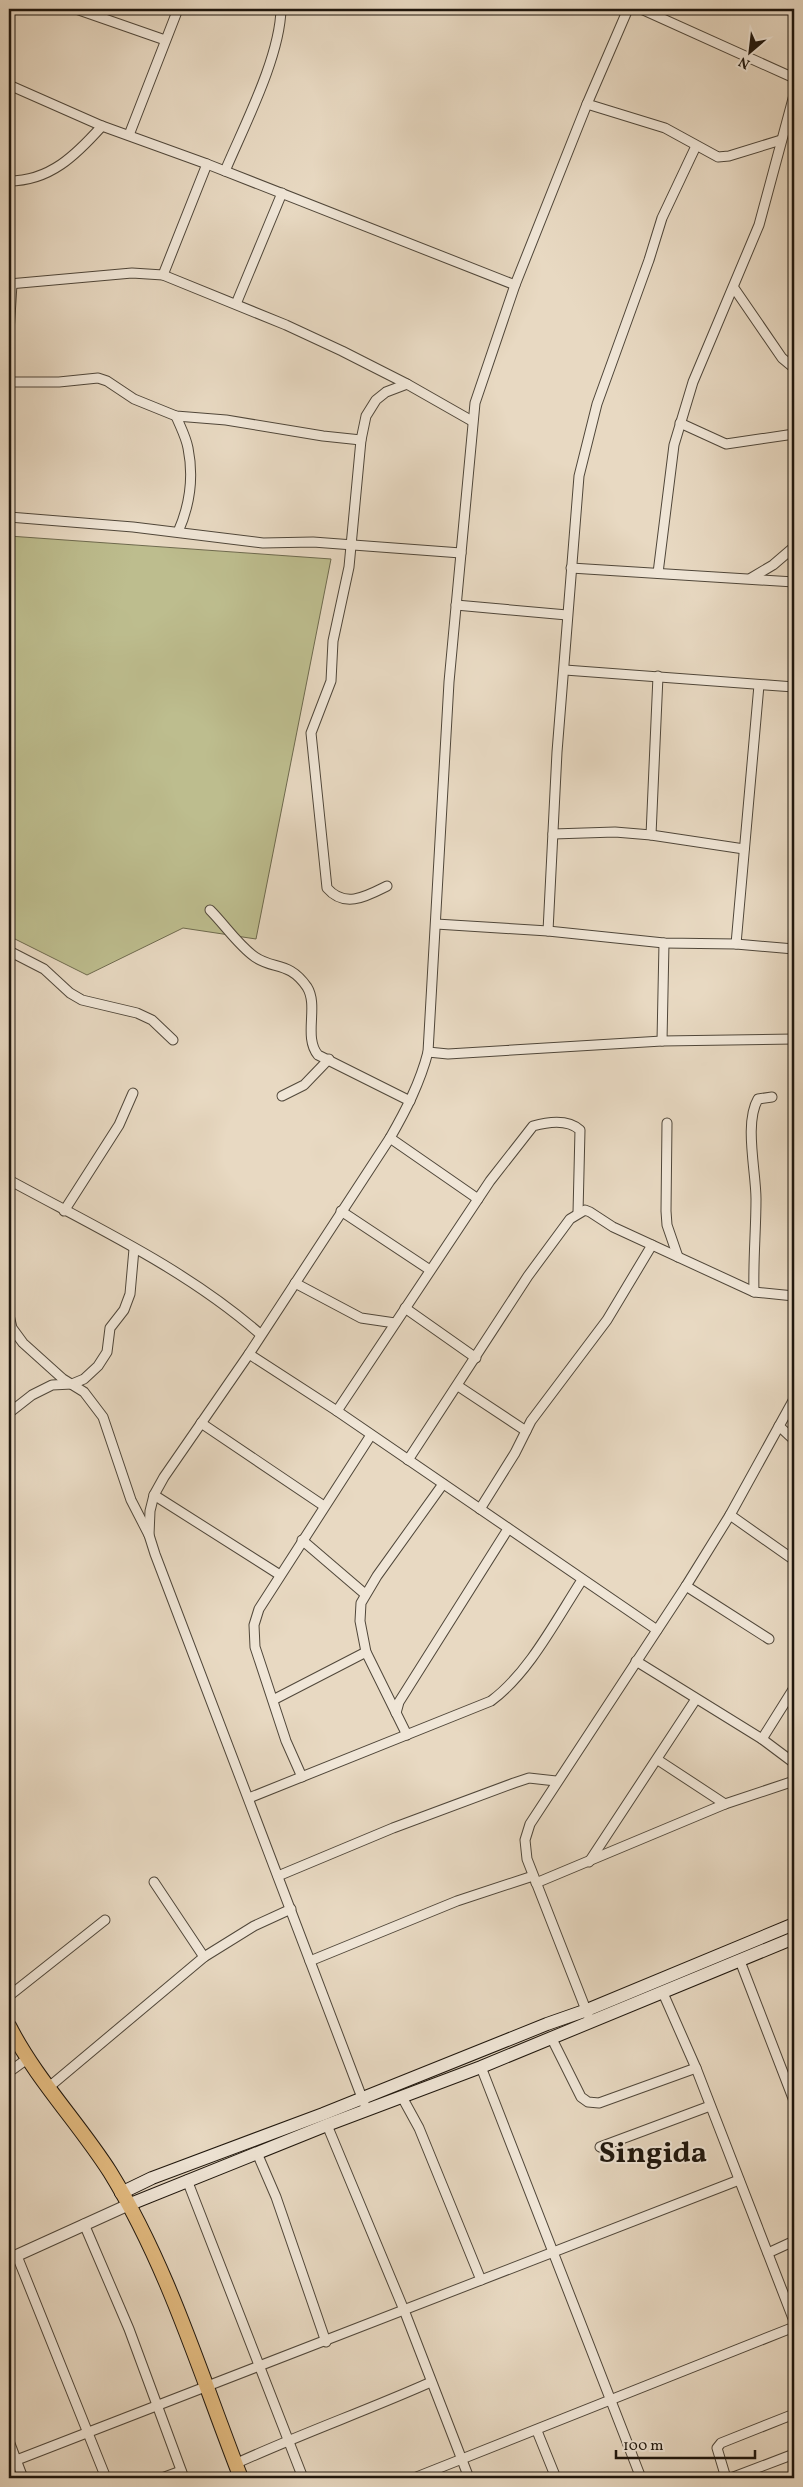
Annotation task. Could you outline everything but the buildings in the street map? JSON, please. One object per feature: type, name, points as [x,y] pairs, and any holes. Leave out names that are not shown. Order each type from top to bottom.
[{"type":"highway","points":[[9,2026],[27,2059],[110,2172],[150,2248],[241,2478]]},
{"type":"highway","points":[[9,2035],[19,2045]]},
{"type":"main road","points":[[124,2199],[187,2180],[552,2038],[589,2016],[794,1924]]},
{"type":"main road","points":[[124,2199],[152,2178],[323,2114],[362,2097],[589,2016],[663,1993],[794,1938]]},
{"type":"street","points":[[76,9],[165,40]]},
{"type":"street","points":[[129,135],[178,9]]},
{"type":"street","points":[[225,171],[266,71],[281,22],[281,9]]},
{"type":"street","points":[[149,1535],[150,1511],[154,1495],[390,1138],[410,1102],[423,1071],[428,1052],[446,731],[472,421],[492,351],[515,286],[587,104],[628,9]]},
{"type":"street","points":[[641,9],[794,78]]},
{"type":"street","points":[[9,85],[102,126],[282,193],[515,286]]},
{"type":"street","points":[[658,573],[670,463],[680,423],[693,382],[734,288],[765,207],[794,95]]},
{"type":"street","points":[[587,104],[651,122],[712,154],[723,157],[781,140]]},
{"type":"street","points":[[9,181],[24,181],[62,166],[80,151],[102,126]]},
{"type":"street","points":[[548,931],[557,752],[579,476],[597,404],[649,260],[662,218],[696,146]]},
{"type":"street","points":[[163,275],[207,164]]},
{"type":"street","points":[[236,304],[282,193]]},
{"type":"street","points":[[9,333],[11,284],[132,273],[163,275],[286,325],[407,384],[472,421]]},
{"type":"street","points":[[734,288],[782,358],[794,368]]},
{"type":"street","points":[[9,382],[59,382],[98,378],[134,399],[176,416],[226,420],[322,436],[361,440]]},
{"type":"street","points":[[387,886],[354,900],[342,900],[332,894],[326,882],[324,844],[311,732],[331,681],[333,640],[344,594],[361,440],[366,416],[376,400],[386,392],[407,384]]},
{"type":"street","points":[[176,416],[188,448],[191,483],[189,502],[178,532]]},
{"type":"street","points":[[680,423],[726,444],[794,434]]},
{"type":"street","points":[[9,517],[178,532],[263,543],[313,542],[461,553]]},
{"type":"street","points":[[751,578],[773,565],[794,547]]},
{"type":"street","points":[[571,568],[794,582]]},
{"type":"street","points":[[456,606],[567,615]]},
{"type":"street","points":[[565,670],[794,687]]},
{"type":"street","points":[[651,835],[658,676]]},
{"type":"street","points":[[736,944],[759,685]]},
{"type":"street","points":[[553,834],[615,832],[651,835],[744,849]]},
{"type":"street","points":[[210,910],[257,958],[284,966],[308,988],[316,1052],[365,1080],[410,1102]]},
{"type":"street","points":[[436,924],[548,931],[664,942],[736,944],[794,949]]},
{"type":"street","points":[[662,1041],[664,942]]},
{"type":"street","points":[[9,951],[44,969],[70,993],[82,1000],[137,1013],[152,1020],[173,1040]]},
{"type":"street","points":[[428,1052],[448,1054],[662,1041],[794,1039]]},
{"type":"street","points":[[282,1096],[304,1085],[329,1059]]},
{"type":"street","points":[[64,1211],[119,1125],[133,1093]]},
{"type":"street","points":[[754,1292],[753,1256],[756,1199],[752,1116],[758,1099],[772,1097]]},
{"type":"street","points":[[337,1411],[478,1199],[533,1126],[554,1122],[569,1124],[577,1127],[582,1135],[578,1213]]},
{"type":"street","points":[[667,1122],[667,1225],[678,1257]]},
{"type":"street","points":[[390,1138],[478,1199]]},
{"type":"street","points":[[9,1180],[177,1272],[216,1298],[260,1334]]},
{"type":"street","points":[[408,1460],[538,1262],[570,1219],[584,1210],[613,1227],[754,1292],[794,1296]]},
{"type":"street","points":[[341,1211],[430,1270]]},
{"type":"street","points":[[480,1509],[544,1402],[608,1320],[652,1245]]},
{"type":"street","points":[[9,1413],[32,1395],[52,1385],[72,1384],[84,1379],[93,1371],[107,1352],[110,1328],[124,1310],[130,1294],[134,1249]]},
{"type":"street","points":[[295,1283],[361,1318],[396,1323]]},
{"type":"street","points":[[405,1308],[476,1358]]},
{"type":"street","points":[[9,1315],[12,1328],[23,1343],[47,1366],[88,1396],[103,1417],[131,1500],[149,1535],[180,1623],[249,1798],[366,2110]]},
{"type":"street","points":[[249,1354],[337,1411],[657,1630]]},
{"type":"street","points":[[458,1386],[526,1431]]},
{"type":"street","points":[[589,2016],[527,1859],[525,1840],[530,1824],[556,1781],[686,1586],[730,1515],[794,1400]]},
{"type":"street","points":[[201,1423],[324,1506]]},
{"type":"street","points":[[779,1426],[794,1440]]},
{"type":"street","points":[[302,1776],[286,1741],[255,1647],[254,1630],[259,1609],[371,1435]]},
{"type":"street","points":[[407,1735],[366,1652],[360,1621],[361,1603],[365,1594],[443,1484]]},
{"type":"street","points":[[154,1495],[280,1575]]},
{"type":"street","points":[[730,1515],[794,1560]]},
{"type":"street","points":[[396,1713],[399,1702],[508,1529]]},
{"type":"street","points":[[302,1540],[365,1594]]},
{"type":"street","points":[[249,1798],[491,1701],[505,1691],[520,1673],[582,1580]]},
{"type":"street","points":[[686,1586],[769,1639]]},
{"type":"street","points":[[273,1700],[366,1652]]},
{"type":"street","points":[[636,1661],[762,1739],[794,1763]]},
{"type":"street","points":[[762,1739],[794,1688]]},
{"type":"street","points":[[590,1862],[696,1699]]},
{"type":"street","points":[[658,1760],[725,1804]]},
{"type":"street","points":[[278,1876],[393,1828],[514,1782],[529,1778],[556,1781]]},
{"type":"street","points":[[310,1961],[457,1902],[590,1862],[725,1804],[794,1781]]},
{"type":"street","points":[[154,1882],[204,1957]]},
{"type":"street","points":[[49,2087],[204,1957],[254,1926],[291,1909]]},
{"type":"street","points":[[9,1996],[105,1920]]},
{"type":"street","points":[[740,1961],[794,2101]]},
{"type":"street","points":[[663,1993],[696,2068],[794,2321]]},
{"type":"street","points":[[552,2038],[580,2097],[592,2103],[599,2103],[696,2068]]},
{"type":"street","points":[[9,2072],[27,2059]]},
{"type":"street","points":[[480,2067],[641,2478]]},
{"type":"street","points":[[402,2097],[419,2128],[481,2280]]},
{"type":"street","points":[[600,2147],[710,2106]]},
{"type":"street","points":[[327,2125],[404,2310],[469,2478]]},
{"type":"street","points":[[257,2153],[276,2197],[326,2342]]},
{"type":"street","points":[[187,2180],[262,2367],[287,2440],[303,2478]]},
{"type":"street","points":[[12,2461],[158,2404],[262,2367],[551,2252],[740,2180]]},
{"type":"street","points":[[106,2478],[88,2431],[13,2258],[108,2213],[124,2199]]},
{"type":"street","points":[[84,2224],[105,2270],[158,2404],[182,2475],[162,2478]]},
{"type":"street","points":[[768,2253],[794,2241]]},
{"type":"street","points":[[414,2478],[610,2402],[794,2327]]},
{"type":"street","points":[[235,2464],[287,2440],[317,2430],[431,2382]]},
{"type":"street","points":[[726,2478],[717,2456],[716,2448],[721,2443],[794,2414]]},
{"type":"street","points":[[537,2431],[556,2478]]},
{"type":"street","points":[[9,2440],[12,2461],[23,2478]]},
{"type":"street","points":[[731,2478],[794,2454]]},
{"type":"green space","points":[[9,536],[331,559],[256,939],[183,928],[87,975],[9,936]]},
{"type":"district","name":"Singida","points":[[653,2152]]}]
